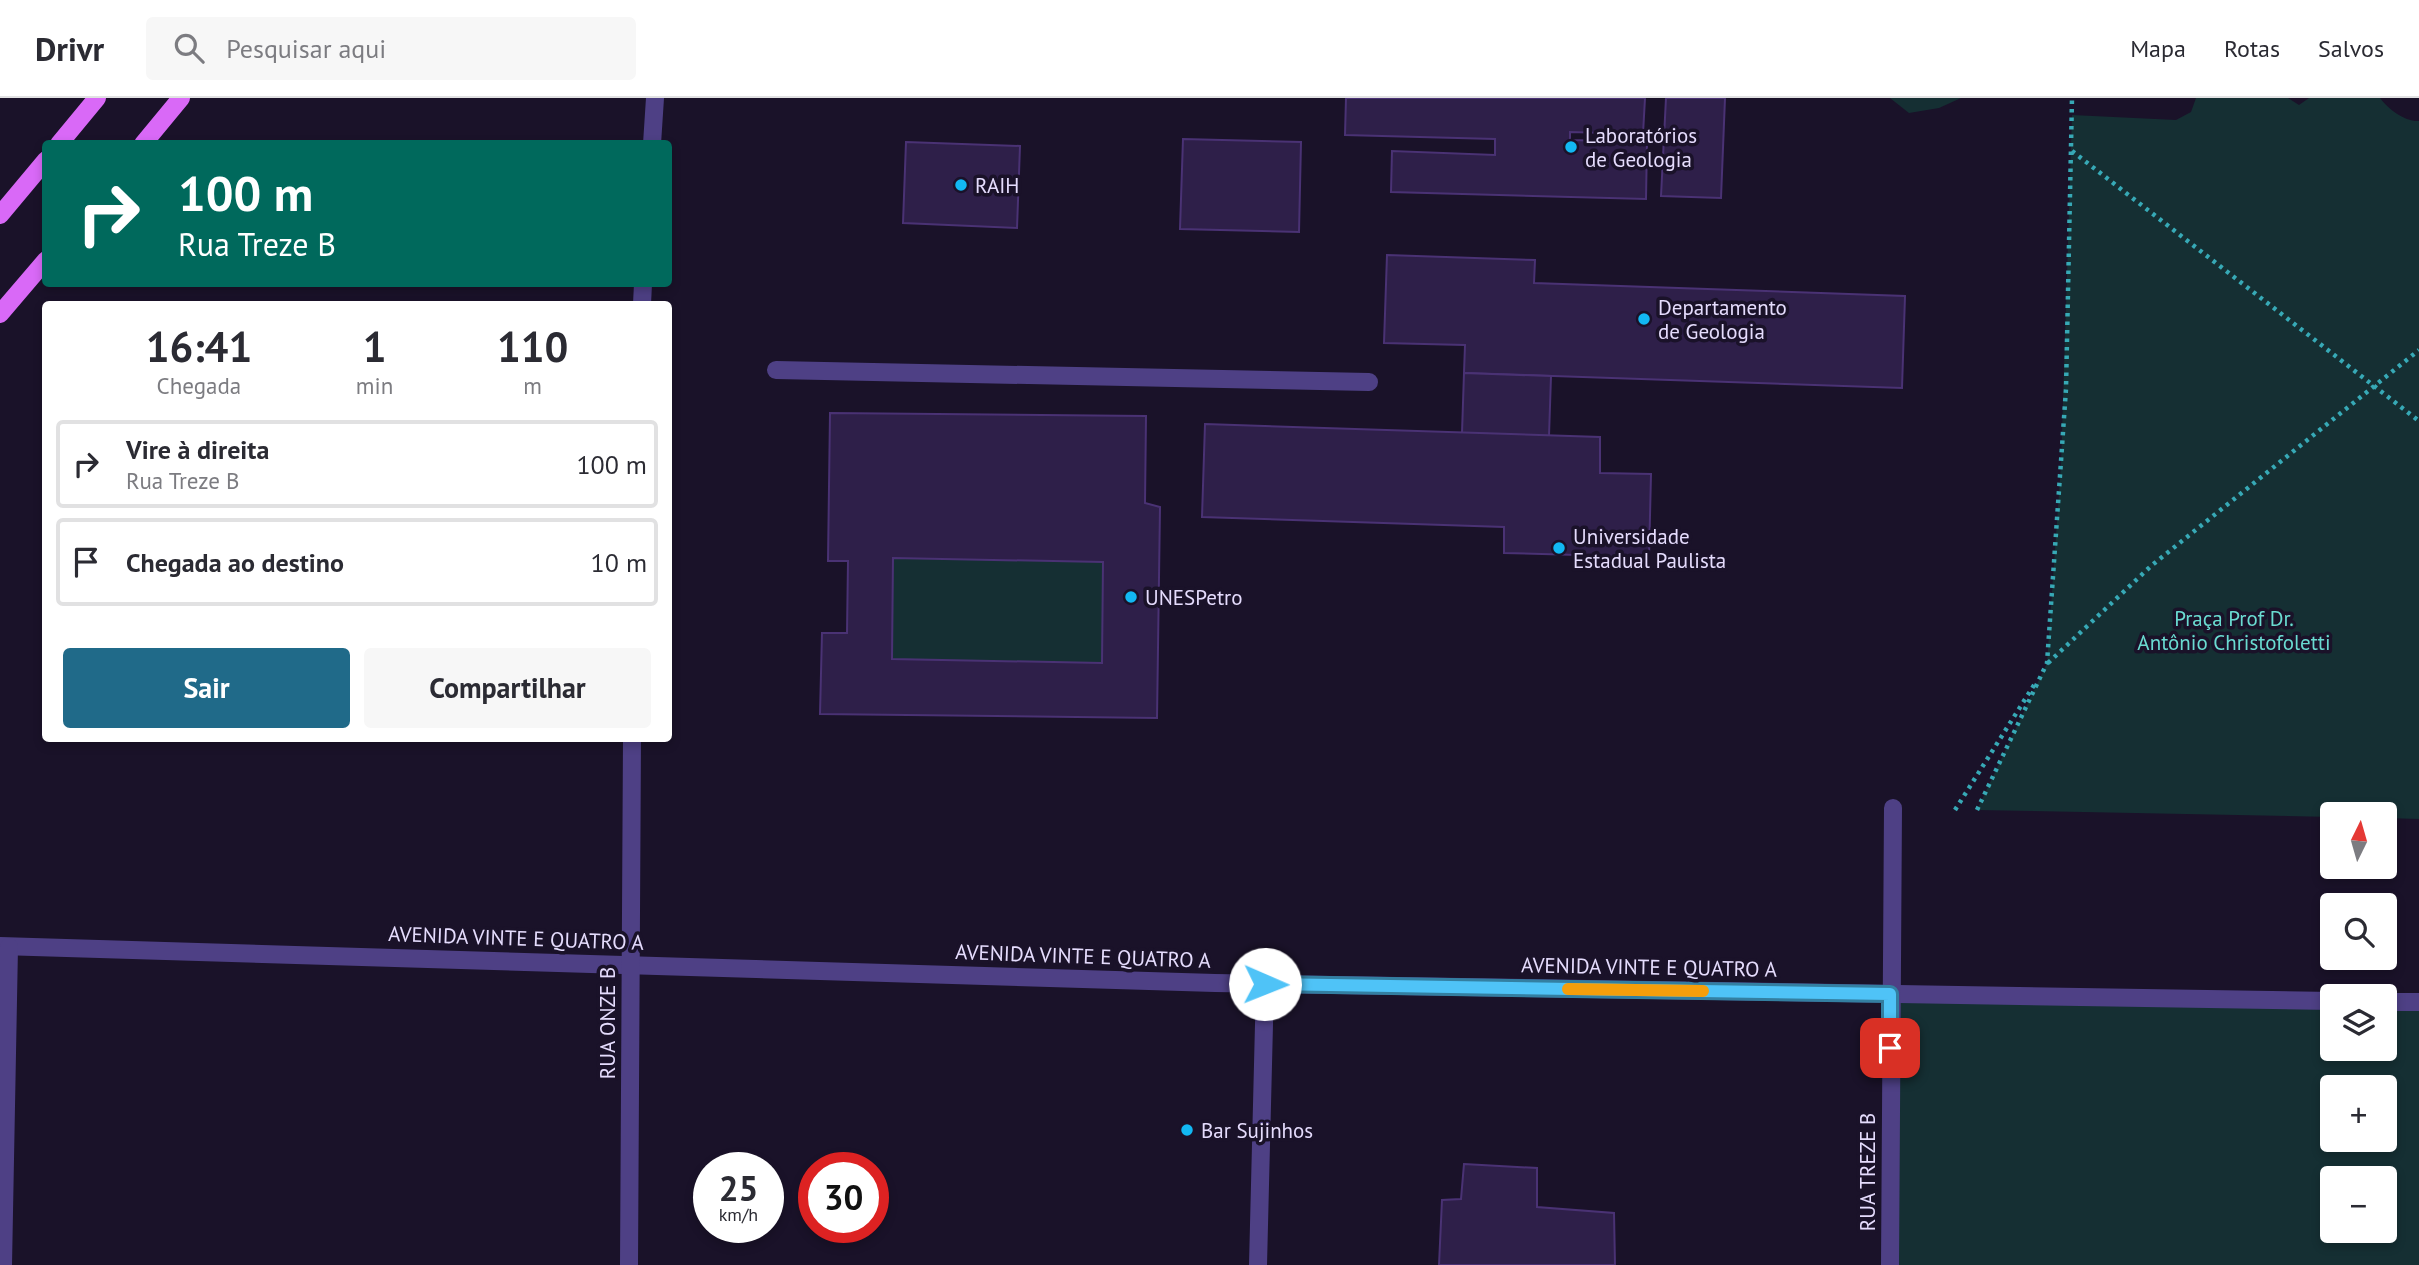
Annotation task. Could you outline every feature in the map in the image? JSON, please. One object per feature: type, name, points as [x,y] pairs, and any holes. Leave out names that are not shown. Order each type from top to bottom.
[{"type":"main road","points":[[62,140],[97,98]]},
{"type":"main road","points":[[146,140],[181,98]]},
{"type":"main road","points":[[0,215],[42,165]]},
{"type":"main road","points":[[0,314],[42,265]]},
{"type":"street","points":[[652,140],[655,98]]},
{"type":"street","points":[[776,370],[1369,382]]},
{"type":"street","name":"RUA ONZE B","points":[[629,1265],[632,742]]},
{"type":"street","name":"RUA TREZE B","points":[[1890,1265],[1892,808]]},
{"type":"street","points":[[3,1265],[4,946]]},
{"type":"street","name":"AVENIDA VINTE E QUATRO A","points":[[4,946],[1265,984],[2320,1001]]},
{"type":"street","points":[[1258,1265],[1265,984]]},
{"type":"street","points":[[2397,1002],[2419,1002]]},
{"type":"path","points":[[1977,810],[2048,663],[2066,389],[2072,98]]},
{"type":"path","points":[[2071,150],[2419,421]]},
{"type":"path","points":[[1955,810],[2048,663],[2151,566],[2419,350]]},
{"type":"green space","points":[[1890,98],[1961,98],[1939,108],[1909,113]]},
{"type":"green space","name":"Praça Prof Dr. Antônio Christofoletti","points":[[2196,98],[2288,98],[2299,105],[2309,98],[2380,98],[2397,114],[2419,121],[2419,819],[2398,818],[2398,802],[2320,802],[2320,817],[1977,810],[2047,663],[2061,465],[2072,115],[2176,120],[2191,112]]},
{"type":"green space","points":[[893,558],[1103,562],[1102,663],[892,659]]},
{"type":"green space","points":[[1890,994],[2320,1001],[2320,1061],[2397,1061],[2397,1002],[2419,1002],[2419,1265],[1890,1265]]},
{"type":"building","name":"Laboratórios de Geologia","points":[[1346,98],[1645,98],[1643,134],[1570,132],[1570,140],[1647,142],[1646,199],[1391,192],[1392,151],[1495,155],[1495,139],[1345,135]]},
{"type":"building","points":[[1666,98],[1725,98],[1721,198],[1661,196]]},
{"type":"building","points":[[1183,139],[1301,142],[1299,232],[1180,229]]},
{"type":"building","name":"RAIH","points":[[906,142],[1020,146],[1017,228],[903,223]]},
{"type":"building","name":"Departamento de Geologia","points":[[1387,255],[1535,260],[1534,283],[1905,296],[1902,388],[1464,373],[1465,345],[1384,343]]},
{"type":"building","points":[[1464,373],[1551,376],[1549,436],[1462,433]]},
{"type":"building","name":"UNESPetro","points":[[830,413],[1146,416],[1145,503],[1160,507],[1157,718],[820,714],[822,633],[847,633],[848,561],[828,561]],"holes":[[[893,558],[1103,562],[1102,663],[892,659]]]},
{"type":"building","points":[[1205,424],[1600,437],[1600,473],[1651,474],[1649,557],[1504,553],[1504,527],[1202,517]]},
{"type":"building","points":[[1464,1164],[1537,1168],[1537,1207],[1614,1213],[1615,1265],[1439,1265],[1442,1200],[1461,1199]]},
{"type":"slow traffic","points":[[1568,989],[1703,991]]},
{"type":"place","name":"Laboratórios de Geologia","points":[[1571,147]]},
{"type":"place","name":"RAIH","points":[[961,185]]},
{"type":"place","name":"Departamento de Geologia","points":[[1644,319]]},
{"type":"place","name":"Universidade Estadual Paulista","points":[[1559,548]]},
{"type":"place","name":"UNESPetro","points":[[1131,597]]},
{"type":"place","name":"Bar Sujinhos","points":[[1187,1130]]},
{"type":"route","points":[[1265,984],[1890,994],[1890,1048]]}]
